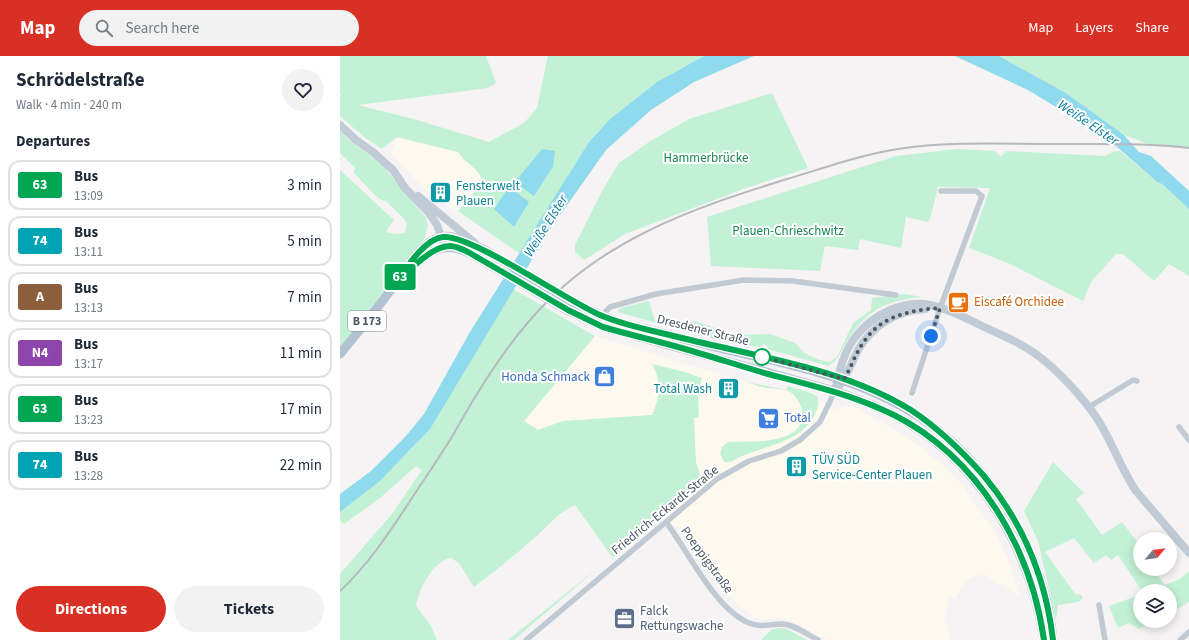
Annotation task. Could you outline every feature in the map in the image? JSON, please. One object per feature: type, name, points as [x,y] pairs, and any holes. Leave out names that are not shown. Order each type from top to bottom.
[{"type":"main road","points":[[340,125],[356,140],[388,164],[413,197],[429,213],[437,225],[445,247]]},
{"type":"main road","points":[[399,177],[483,250]]},
{"type":"main road","name":"Dresdener Straße","points":[[442,237],[457,238],[483,250],[572,302],[602,316],[841,378],[894,400],[926,421],[957,448],[992,487],[1015,521],[1032,556],[1047,603],[1053,640]]},
{"type":"main road","name":"B 173","points":[[340,354],[422,250],[431,242],[442,237]]},
{"type":"main road","name":"Dresdener Straße","points":[[445,247],[455,247],[478,258],[594,324],[835,391],[878,408],[916,428],[947,453],[973,479],[1001,517],[1021,555],[1034,590],[1044,640]]},
{"type":"main road","name":"B 173","points":[[393,287],[418,263],[435,250],[445,247]]},
{"type":"main road","points":[[835,391],[841,378],[843,362],[856,335],[880,316],[895,307],[910,305],[928,304],[951,311],[1018,342],[1049,365],[1089,407],[1107,435],[1129,480],[1189,553]]},
{"type":"street","points":[[912,392],[940,308],[982,196],[976,191],[941,191]]},
{"type":"street","points":[[594,324],[610,307],[656,294],[744,280],[792,281],[896,295]]},
{"type":"street","points":[[1089,407],[1133,380],[1137,381]]},
{"type":"street","name":"Friedrich-Eckardt-Straße","points":[[526,640],[722,476],[749,461],[781,451],[800,440],[820,422],[835,391]]},
{"type":"street","points":[[1179,427],[1189,440]]},
{"type":"street","name":"Poeppigstraße","points":[[666,522],[717,596],[740,617],[748,622],[760,626],[782,624],[790,625],[818,640]]},
{"type":"street","points":[[1099,604],[1105,640]]},
{"type":"street","points":[[1180,640],[1189,632]]},
{"type":"shaded area","points":[[397,137],[458,152],[463,160],[481,173],[483,182],[458,211],[450,208],[424,188],[391,154]]},
{"type":"shaded area","points":[[595,336],[766,388],[809,395],[837,410],[844,405],[854,407],[889,426],[912,441],[945,467],[962,484],[997,535],[1011,567],[1020,597],[984,574],[970,578],[962,586],[955,599],[949,597],[945,620],[951,640],[828,640],[789,620],[778,618],[761,620],[753,617],[722,591],[708,569],[701,564],[680,528],[659,518],[563,421],[538,430],[524,421]]},
{"type":"green space","points":[[340,56],[486,56],[496,83],[488,88],[358,105],[414,119],[489,142],[524,123],[537,108],[548,56],[704,56],[657,82],[610,119],[589,142],[520,254],[458,211],[483,182],[479,173],[458,152],[397,137],[382,149],[364,137],[340,116],[340,96],[343,97],[340,94]]},
{"type":"green space","points":[[999,56],[1189,56],[1189,148],[1153,146],[1124,135],[1066,93]]},
{"type":"green space","name":"Hammerbrücke","points":[[772,93],[808,168],[746,188],[625,234],[584,260],[575,252],[575,245],[602,191],[619,163],[649,142],[689,119]]},
{"type":"green space","points":[[340,131],[349,140],[383,166],[426,218],[428,226],[424,240],[340,348],[340,170],[394,220],[386,231],[393,234],[405,233],[407,223],[386,201],[381,200],[373,193],[354,173],[355,168],[340,153]]},
{"type":"green space","name":"Plauen-Chrieschwitz","points":[[957,149],[995,151],[1001,157],[1006,151],[1105,156],[1115,151],[1120,151],[1157,182],[1162,184],[1189,209],[1189,276],[1169,264],[1154,281],[1123,254],[1116,254],[1091,282],[1083,301],[1008,263],[969,248],[990,188],[938,187],[930,219],[927,222],[906,217],[901,248],[860,239],[858,250],[825,246],[820,271],[711,266],[707,217],[896,156]]},
{"type":"green space","points":[[513,289],[595,336],[524,421],[538,430],[563,421],[652,415],[657,402],[659,383],[652,364],[685,372],[702,378],[698,396],[699,417],[694,418],[696,462],[702,482],[613,558],[575,505],[562,512],[538,535],[474,587],[459,563],[451,558],[444,560],[438,564],[428,576],[420,591],[416,606],[431,626],[437,640],[340,640],[340,574],[392,514],[422,470],[416,466],[380,498],[344,524],[340,521],[340,512],[380,481],[415,445]]},
{"type":"green space","points":[[905,294],[922,297],[897,301],[886,305],[868,316],[852,334],[836,360],[828,366],[768,349],[768,346],[763,344],[761,347],[726,342],[617,312],[621,308],[649,301],[655,321],[698,322],[734,335],[770,334],[795,343],[804,353],[819,360],[830,362],[837,357],[853,323],[871,310],[872,298]]},
{"type":"green space","points":[[746,382],[781,389],[764,388]]},
{"type":"green space","points":[[787,386],[817,396],[818,408],[802,431],[783,441],[731,461],[724,462],[720,454],[722,447],[728,442],[750,442],[776,439],[787,436],[796,430],[801,422],[802,410],[793,394],[785,390],[787,390]]},
{"type":"green space","points":[[1053,462],[1084,493],[1076,499],[1102,535],[1122,522],[1133,537],[1133,576],[1158,576],[1164,584],[1137,584],[1118,555],[1111,560],[1106,555],[1094,563],[1074,538],[1045,552],[1076,595],[1080,594],[1083,598],[1078,602],[1058,605],[1056,620],[1038,541],[1024,511]]},
{"type":"green space","points":[[599,567],[514,640],[508,640]]},
{"type":"green space","points":[[1189,571],[1189,602],[1177,609],[1177,584],[1168,584],[1180,579]]},
{"type":"green space","points":[[1133,597],[1133,625],[1129,623],[1118,628],[1109,606]]},
{"type":"green space","points":[[779,628],[787,629],[807,640],[761,640],[771,630]]},
{"type":"water","name":"Weiße Elster","points":[[704,56],[754,56],[694,82],[651,110],[606,150],[551,228],[430,429],[380,481],[340,512],[340,494],[371,471],[406,436],[424,414],[470,332],[589,142],[610,119],[657,82]]},
{"type":"water","name":"Weiße Elster","points":[[955,56],[999,56],[1066,93],[1124,135],[1139,152],[1151,156],[1189,191],[1189,209],[1162,184],[1157,182],[1107,138],[1028,90]]},
{"type":"water","points":[[542,149],[555,151],[553,167],[534,196],[515,182]]},
{"type":"water","points":[[509,187],[529,202],[514,227],[494,209]]},
{"type":"railway","points":[[340,591],[369,560],[386,537],[445,448],[498,362],[519,333],[558,292],[586,268],[617,248],[648,231],[716,202],[751,190],[856,158],[917,146],[976,144],[1122,144],[1189,148]]},
{"type":"bus line","name":"63","points":[[1044,640],[1034,590],[1021,555],[1001,517],[985,494],[962,467],[916,428],[895,416],[872,405],[835,391],[768,374],[683,348],[630,335],[594,324],[468,252],[455,247],[449,246],[435,250],[418,263],[393,287],[412,261],[431,242],[442,237],[457,238],[483,250],[572,302],[602,316],[625,324],[817,371],[844,379],[894,400],[926,421],[953,444],[977,469],[1003,502],[1024,538],[1039,574],[1047,603],[1053,640]]},
{"type":"place","name":"Fensterwelt Plauen","points":[[441,193]]},
{"type":"place","name":"Eiscafé Orchidee","points":[[958,302]]},
{"type":"place","name":"Honda Schmack","points":[[605,377]]},
{"type":"place","name":"Total Wash","points":[[728,389]]},
{"type":"place","name":"Total","points":[[768,418]]},
{"type":"place","name":"TÜV SÜD Service-Center Plauen","points":[[796,467]]},
{"type":"place","name":"Falck Rettungswache","points":[[625,618]]},
{"type":"route","points":[[762,357],[844,379],[866,338],[876,327],[894,317],[918,309],[940,308],[931,336]]}]
